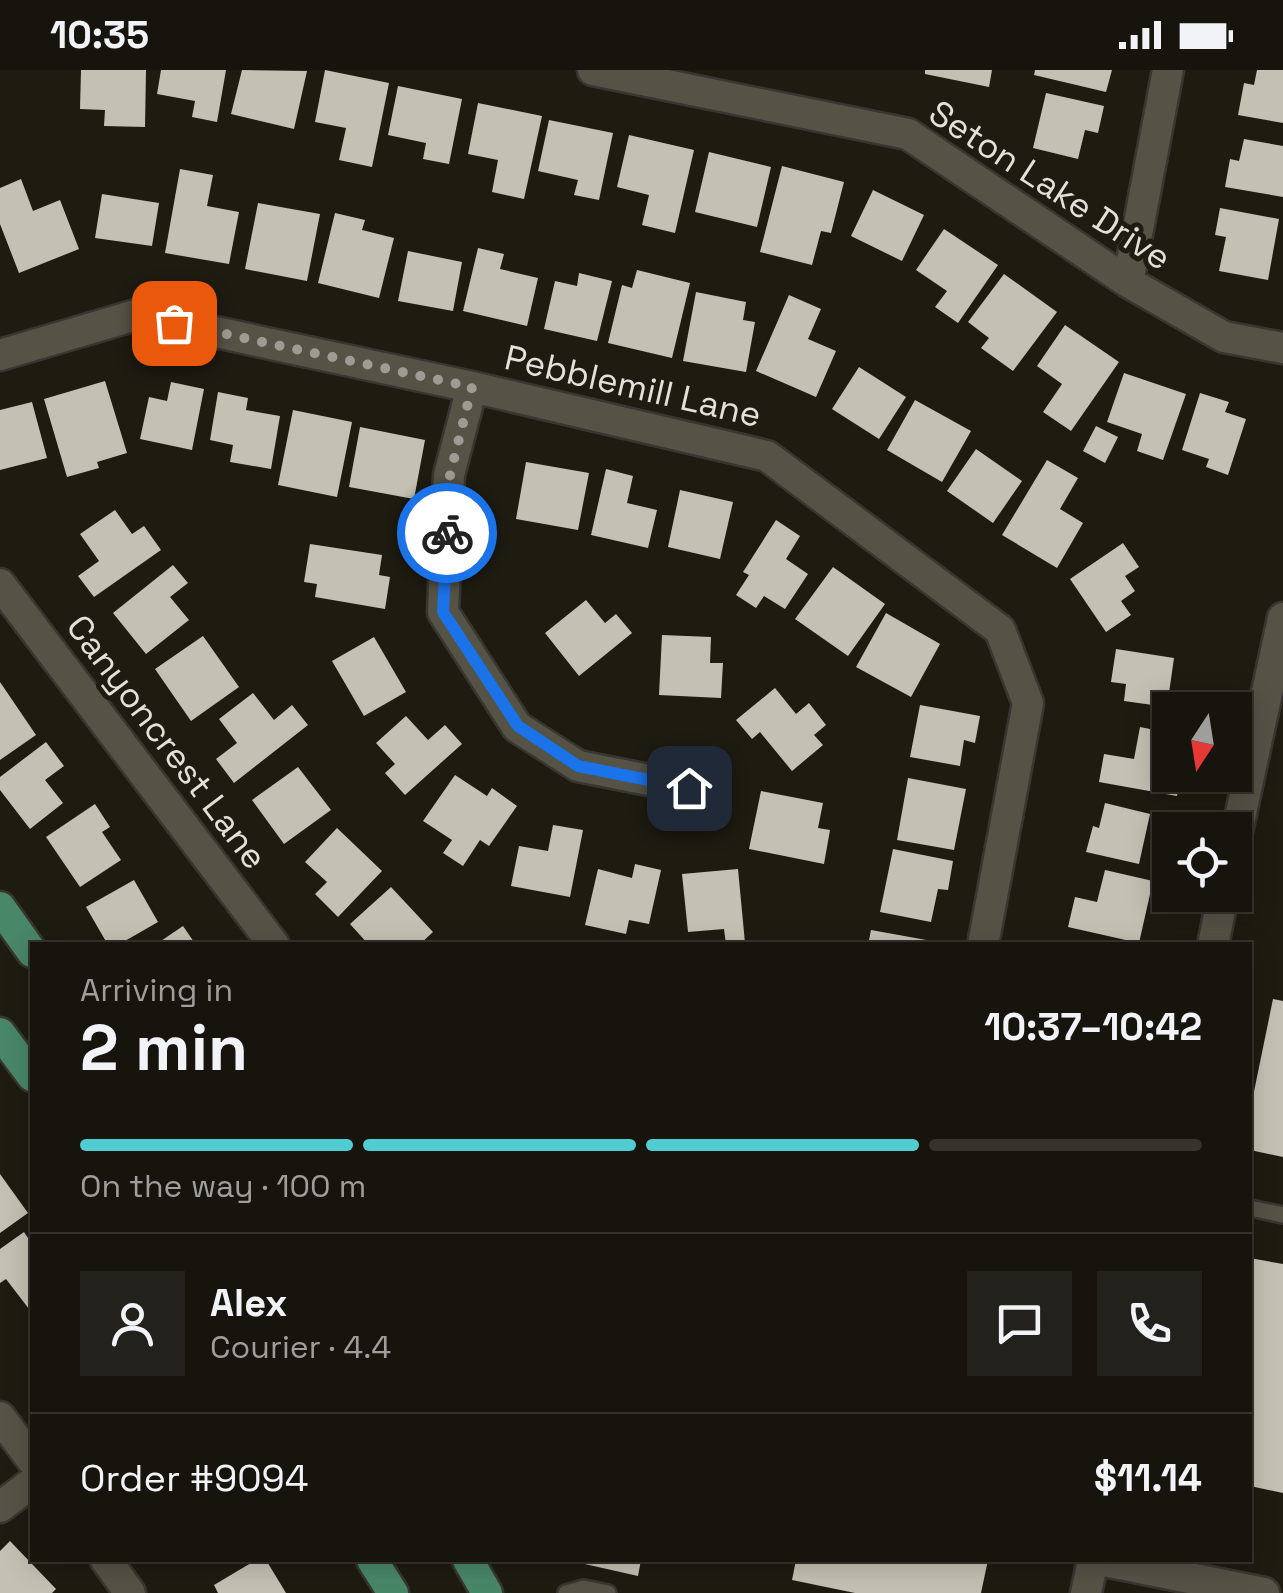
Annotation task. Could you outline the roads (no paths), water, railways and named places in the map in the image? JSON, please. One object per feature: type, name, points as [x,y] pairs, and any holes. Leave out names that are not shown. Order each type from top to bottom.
[{"type":"main road","points":[[0,907],[30,949]]},
{"type":"main road","points":[[0,1032],[30,1073]]},
{"type":"main road","points":[[373,1562],[393,1593]]},
{"type":"main road","points":[[469,1562],[486,1593]]},
{"type":"street","name":"Seton Lake Drive","points":[[594,70],[908,134],[1128,282],[1224,336],[1283,348]]},
{"type":"street","points":[[1128,282],[1168,70]]},
{"type":"street","name":"Pebblemill Lane","points":[[0,355],[136,315],[472,387],[767,456],[1000,630],[1028,702],[984,942]]},
{"type":"street","points":[[472,387],[450,475],[443,612],[518,726],[578,766],[689,788]]},
{"type":"street","name":"Canyoncrest Lane","points":[[0,584],[272,942]]},
{"type":"street","points":[[1241,812],[1283,618]]},
{"type":"street","points":[[1215,942],[1221,912]]},
{"type":"street","points":[[0,1416],[30,1457]]},
{"type":"street","points":[[0,1506],[30,1484]]},
{"type":"street","points":[[107,1562],[130,1593]]},
{"type":"street","points":[[1086,1593],[1095,1562]]},
{"type":"street","points":[[1106,1562],[1264,1593]]},
{"type":"lane","points":[[1252,1208],[1283,1214]]},
{"type":"lane","points":[[566,1593],[584,1588],[608,1593]]}]
